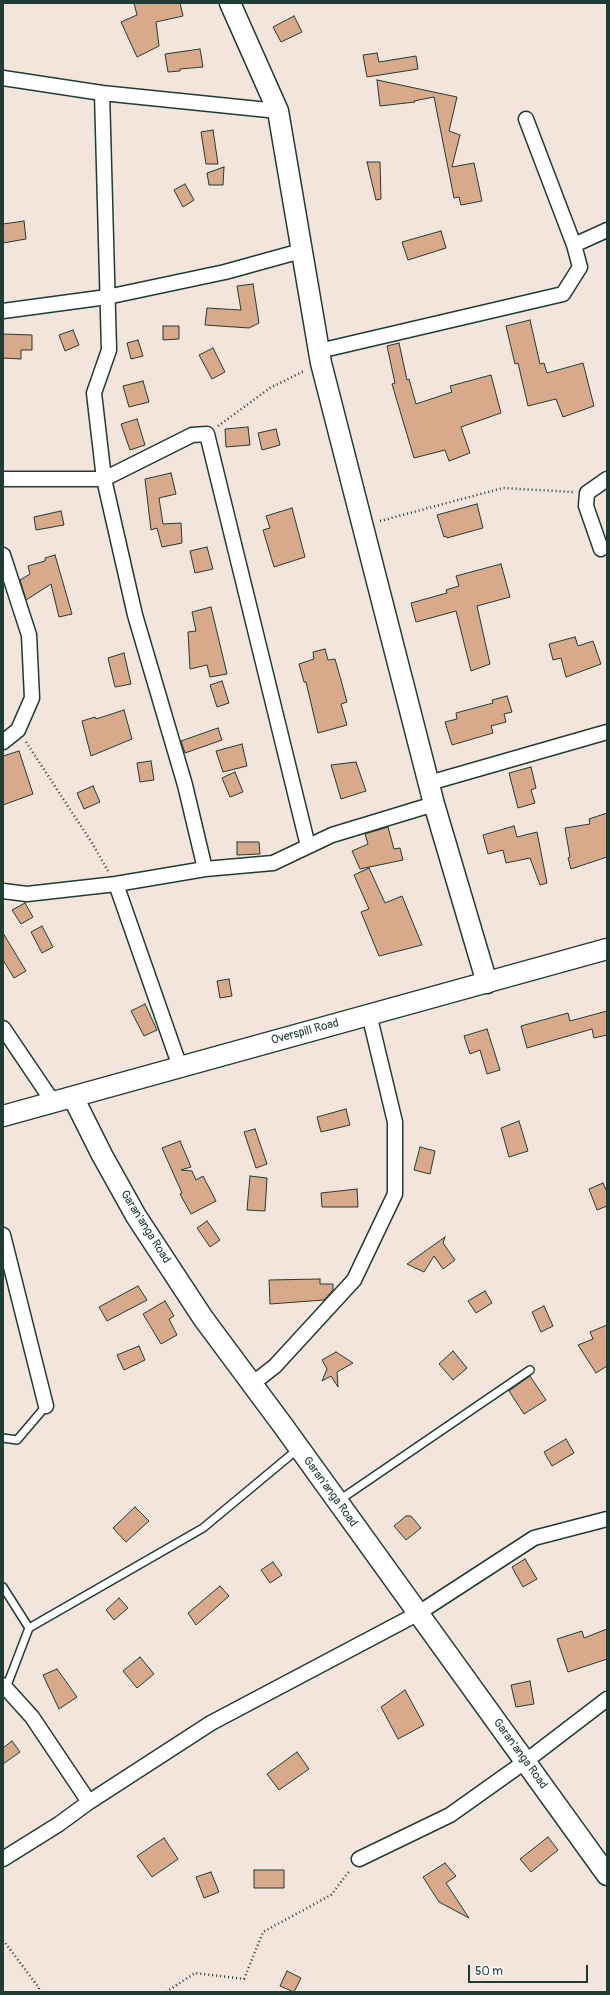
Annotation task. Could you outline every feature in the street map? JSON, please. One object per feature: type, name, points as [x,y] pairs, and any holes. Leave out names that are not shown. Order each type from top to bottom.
[{"type":"street","points":[[230,3],[278,111],[320,357],[434,804],[487,983]]},
{"type":"street","points":[[3,78],[102,93],[278,111]]},
{"type":"street","points":[[102,93],[109,350],[94,393],[104,478],[135,615],[185,785],[205,869]]},
{"type":"street","points":[[320,357],[563,294],[580,267],[574,245],[526,119]]},
{"type":"street","points":[[574,245],[607,230]]},
{"type":"street","points":[[3,311],[107,297],[224,272],[301,251]]},
{"type":"street","points":[[3,479],[104,478],[192,435],[207,434],[308,846]]},
{"type":"street","points":[[601,549],[586,506],[587,492],[607,479]]},
{"type":"street","points":[[3,555],[30,635],[32,698],[18,730],[3,742]]},
{"type":"street","points":[[429,783],[607,732]]},
{"type":"street","points":[[3,891],[27,894],[116,884],[205,869],[273,863],[332,835],[434,804]]},
{"type":"street","points":[[116,884],[180,1067]]},
{"type":"street","name":"Overspill Road","points":[[3,1116],[607,949]]},
{"type":"street","points":[[252,1384],[276,1366],[354,1280],[395,1194],[395,1122],[369,1014]]},
{"type":"street","points":[[3,1028],[53,1102]]},
{"type":"street","name":"Garan'anga Road","points":[[73,1097],[102,1155],[136,1216],[203,1318],[417,1614],[436,1637],[526,1761],[607,1875]]},
{"type":"street","points":[[3,1235],[46,1406]]},
{"type":"street","points":[[3,1859],[59,1824],[89,1802],[211,1723],[417,1614],[534,1538],[607,1519]]},
{"type":"street","points":[[4,1687],[32,1718],[89,1802]]},
{"type":"street","points":[[359,1859],[450,1816],[526,1761],[607,1699]]},
{"type":"lane","points":[[337,1502],[530,1370]]},
{"type":"lane","points":[[3,1438],[17,1440],[46,1406]]},
{"type":"lane","points":[[4,1687],[29,1628],[203,1528],[299,1449]]},
{"type":"lane","points":[[3,1587],[29,1628]]},
{"type":"path","points":[[207,434],[270,388],[320,357]]},
{"type":"path","points":[[363,525],[503,488],[587,492]]},
{"type":"path","points":[[18,730],[92,843],[116,884]]},
{"type":"path","points":[[166,1992],[195,1973],[244,1979],[263,1932],[331,1896],[359,1859]]},
{"type":"path","points":[[3,1940],[39,1988],[38,1992]]},
{"type":"building","points":[[134,3],[180,3],[183,16],[156,22],[159,46],[137,57],[121,22],[137,15]]},
{"type":"building","points":[[294,16],[302,32],[281,42],[273,27]]},
{"type":"building","points":[[200,49],[203,67],[180,69],[180,71],[168,72],[165,54]]},
{"type":"building","points":[[377,53],[379,62],[416,56],[418,69],[367,77],[363,55]]},
{"type":"building","points":[[377,80],[457,97],[449,131],[460,135],[452,167],[474,163],[482,201],[461,205],[459,197],[454,198],[434,97],[414,101],[415,102],[380,106]]},
{"type":"building","points":[[213,130],[218,164],[206,164],[201,132]]},
{"type":"building","points":[[367,162],[380,162],[381,199],[376,200]]},
{"type":"building","points":[[224,167],[223,185],[209,185],[207,173]]},
{"type":"building","points":[[185,184],[194,200],[183,207],[174,190]]},
{"type":"building","points":[[24,221],[26,239],[3,243],[3,224]]},
{"type":"building","points":[[441,231],[446,248],[408,260],[402,242]]},
{"type":"building","points":[[253,284],[259,323],[249,328],[205,325],[207,308],[241,310],[237,286]]},
{"type":"building","points":[[530,320],[540,364],[544,363],[547,373],[583,363],[594,406],[563,417],[556,399],[528,406],[518,363],[515,364],[506,326]]},
{"type":"building","points":[[163,326],[179,326],[179,339],[163,340]]},
{"type":"building","points":[[73,330],[79,345],[65,351],[59,335]]},
{"type":"building","points":[[3,334],[32,335],[32,350],[21,350],[21,359],[3,358]]},
{"type":"building","points":[[138,340],[143,356],[131,359],[127,343]]},
{"type":"building","points":[[399,343],[407,380],[409,379],[416,404],[452,392],[450,386],[491,375],[501,413],[461,427],[470,453],[449,461],[445,450],[414,458],[392,384],[395,383],[387,346]]},
{"type":"building","points":[[213,348],[225,372],[212,379],[199,355]]},
{"type":"building","points":[[143,381],[149,402],[129,407],[123,386]]},
{"type":"building","points":[[137,419],[145,445],[130,450],[121,424]]},
{"type":"building","points":[[248,427],[250,445],[226,447],[225,429]]},
{"type":"building","points":[[276,429],[280,445],[262,450],[258,433]]},
{"type":"building","points":[[171,473],[176,494],[159,498],[163,524],[181,523],[182,543],[162,547],[157,528],[151,530],[145,479]]},
{"type":"building","points":[[477,504],[483,528],[447,538],[446,536],[444,537],[437,515]]},
{"type":"building","points":[[292,508],[305,557],[274,567],[263,530],[270,528],[266,516]]},
{"type":"building","points":[[61,511],[64,525],[36,530],[34,517]]},
{"type":"building","points":[[207,547],[213,569],[195,573],[190,551]]},
{"type":"building","points":[[55,555],[72,614],[59,617],[51,584],[26,600],[20,580],[30,574],[28,566],[45,561],[45,558]]},
{"type":"building","points":[[501,564],[510,597],[477,606],[490,664],[471,671],[456,611],[416,622],[411,603],[447,593],[446,590],[459,586],[456,576]]},
{"type":"building","points":[[211,607],[227,674],[210,677],[207,665],[190,669],[188,632],[196,631],[192,612]]},
{"type":"building","points":[[575,637],[578,646],[593,641],[601,664],[566,677],[561,658],[553,660],[549,644]]},
{"type":"building","points":[[325,649],[328,660],[335,659],[347,702],[341,704],[347,725],[318,733],[306,682],[304,682],[299,664],[314,659],[313,652]]},
{"type":"building","points":[[124,653],[131,684],[115,687],[108,658]]},
{"type":"building","points":[[222,681],[229,703],[217,707],[210,685]]},
{"type":"building","points":[[507,696],[512,712],[504,714],[506,722],[491,726],[493,733],[452,745],[445,722],[457,719],[456,713],[493,703],[492,700]]},
{"type":"building","points":[[124,710],[132,739],[91,756],[82,721],[95,717],[96,719]]},
{"type":"building","points":[[218,728],[222,740],[185,753],[181,741]]},
{"type":"building","points":[[242,744],[247,766],[223,772],[216,751]]},
{"type":"building","points":[[19,751],[33,794],[3,805],[3,756]]},
{"type":"building","points":[[151,761],[154,780],[140,782],[137,763]]},
{"type":"building","points":[[356,762],[366,791],[341,799],[331,765]]},
{"type":"building","points":[[531,767],[536,788],[531,790],[535,803],[518,808],[509,773]]},
{"type":"building","points":[[235,772],[243,792],[230,797],[222,778]]},
{"type":"building","points":[[93,786],[100,802],[84,809],[77,793]]},
{"type":"building","points":[[607,813],[607,857],[571,869],[568,858],[570,857],[565,828],[590,824],[589,819]]},
{"type":"building","points":[[514,826],[517,837],[537,832],[547,883],[540,885],[530,858],[506,863],[503,850],[488,854],[483,835]]},
{"type":"building","points":[[388,827],[394,849],[400,848],[403,860],[360,869],[352,851],[368,844],[365,834]]},
{"type":"building","points":[[237,842],[259,842],[260,854],[237,855]]},
{"type":"building","points":[[369,868],[385,903],[402,896],[422,945],[379,956],[361,912],[369,909],[354,875]]},
{"type":"building","points":[[25,903],[33,917],[21,924],[12,910]]},
{"type":"building","points":[[42,926],[53,947],[42,953],[31,932]]},
{"type":"building","points":[[3,933],[26,971],[14,978],[3,960]]},
{"type":"building","points":[[229,979],[232,996],[220,998],[217,981]]},
{"type":"building","points":[[145,1004],[157,1030],[144,1036],[131,1011]]},
{"type":"building","points":[[607,1011],[607,1035],[594,1038],[592,1029],[527,1048],[521,1026],[568,1013],[570,1021]]},
{"type":"building","points":[[487,1029],[500,1070],[487,1074],[480,1050],[470,1054],[464,1036]]},
{"type":"building","points":[[346,1109],[350,1125],[321,1132],[317,1117]]},
{"type":"building","points":[[519,1121],[528,1151],[509,1157],[501,1128]]},
{"type":"building","points":[[255,1129],[267,1164],[256,1168],[244,1132]]},
{"type":"building","points":[[180,1141],[191,1167],[181,1170],[192,1171],[196,1180],[203,1176],[216,1201],[191,1214],[180,1194],[182,1193],[162,1148]]},
{"type":"building","points":[[420,1147],[435,1151],[430,1174],[414,1170]]},
{"type":"building","points":[[250,1176],[267,1178],[265,1211],[247,1210]]},
{"type":"building","points":[[603,1183],[607,1192],[607,1206],[597,1210],[589,1189]]},
{"type":"building","points":[[357,1189],[358,1207],[322,1207],[321,1193]]},
{"type":"building","points":[[207,1221],[220,1240],[210,1247],[197,1228]]},
{"type":"building","points":[[445,1237],[443,1243],[455,1260],[443,1269],[434,1256],[424,1272],[407,1264]]},
{"type":"building","points":[[320,1279],[320,1284],[333,1284],[333,1290],[324,1300],[270,1304],[269,1280]]},
{"type":"building","points":[[138,1286],[147,1300],[107,1321],[99,1307]]},
{"type":"building","points":[[485,1291],[492,1303],[476,1313],[468,1301]]},
{"type":"building","points":[[165,1301],[174,1316],[169,1319],[177,1335],[161,1344],[143,1314]]},
{"type":"building","points":[[544,1306],[553,1326],[541,1332],[532,1312]]},
{"type":"building","points":[[607,1325],[607,1366],[596,1373],[578,1345],[593,1339],[590,1332]]},
{"type":"building","points":[[139,1346],[145,1360],[124,1370],[117,1355]]},
{"type":"building","points":[[453,1351],[467,1368],[453,1380],[439,1364]]},
{"type":"building","points":[[336,1352],[353,1363],[337,1372],[338,1387],[331,1376],[322,1381],[327,1369],[322,1360]]},
{"type":"building","points":[[530,1376],[546,1400],[524,1414],[509,1391]]},
{"type":"building","points":[[566,1439],[574,1453],[552,1466],[544,1452]]},
{"type":"building","points":[[135,1507],[149,1521],[126,1542],[113,1528]]},
{"type":"building","points":[[406,1516],[411,1516],[421,1528],[406,1540],[394,1526]]},
{"type":"building","points":[[525,1559],[537,1579],[523,1587],[512,1567]]},
{"type":"building","points":[[273,1562],[282,1575],[270,1583],[261,1570]]},
{"type":"building","points":[[220,1586],[229,1596],[196,1625],[188,1613]]},
{"type":"building","points":[[119,1598],[128,1608],[114,1620],[106,1610]]},
{"type":"building","points":[[607,1629],[607,1659],[568,1672],[557,1639],[582,1631],[584,1638]]},
{"type":"building","points":[[140,1657],[154,1674],[137,1688],[123,1671]]},
{"type":"building","points":[[57,1669],[77,1697],[59,1709],[43,1675]]},
{"type":"building","points":[[530,1681],[534,1704],[516,1707],[511,1685]]},
{"type":"building","points":[[405,1690],[424,1725],[398,1739],[381,1707]]},
{"type":"building","points":[[12,1741],[20,1752],[3,1764],[3,1748]]},
{"type":"building","points":[[297,1752],[309,1769],[279,1790],[267,1774]]},
{"type":"building","points":[[548,1837],[558,1850],[531,1872],[520,1859]]},
{"type":"building","points":[[164,1838],[178,1859],[152,1877],[137,1856]]},
{"type":"building","points":[[445,1863],[456,1876],[446,1883],[469,1918],[439,1902],[423,1877]]},
{"type":"building","points":[[254,1870],[284,1870],[284,1888],[254,1888]]},
{"type":"building","points":[[211,1872],[219,1892],[204,1898],[196,1877]]},
{"type":"building","points":[[287,1971],[301,1978],[294,1992],[280,1986]]}]
